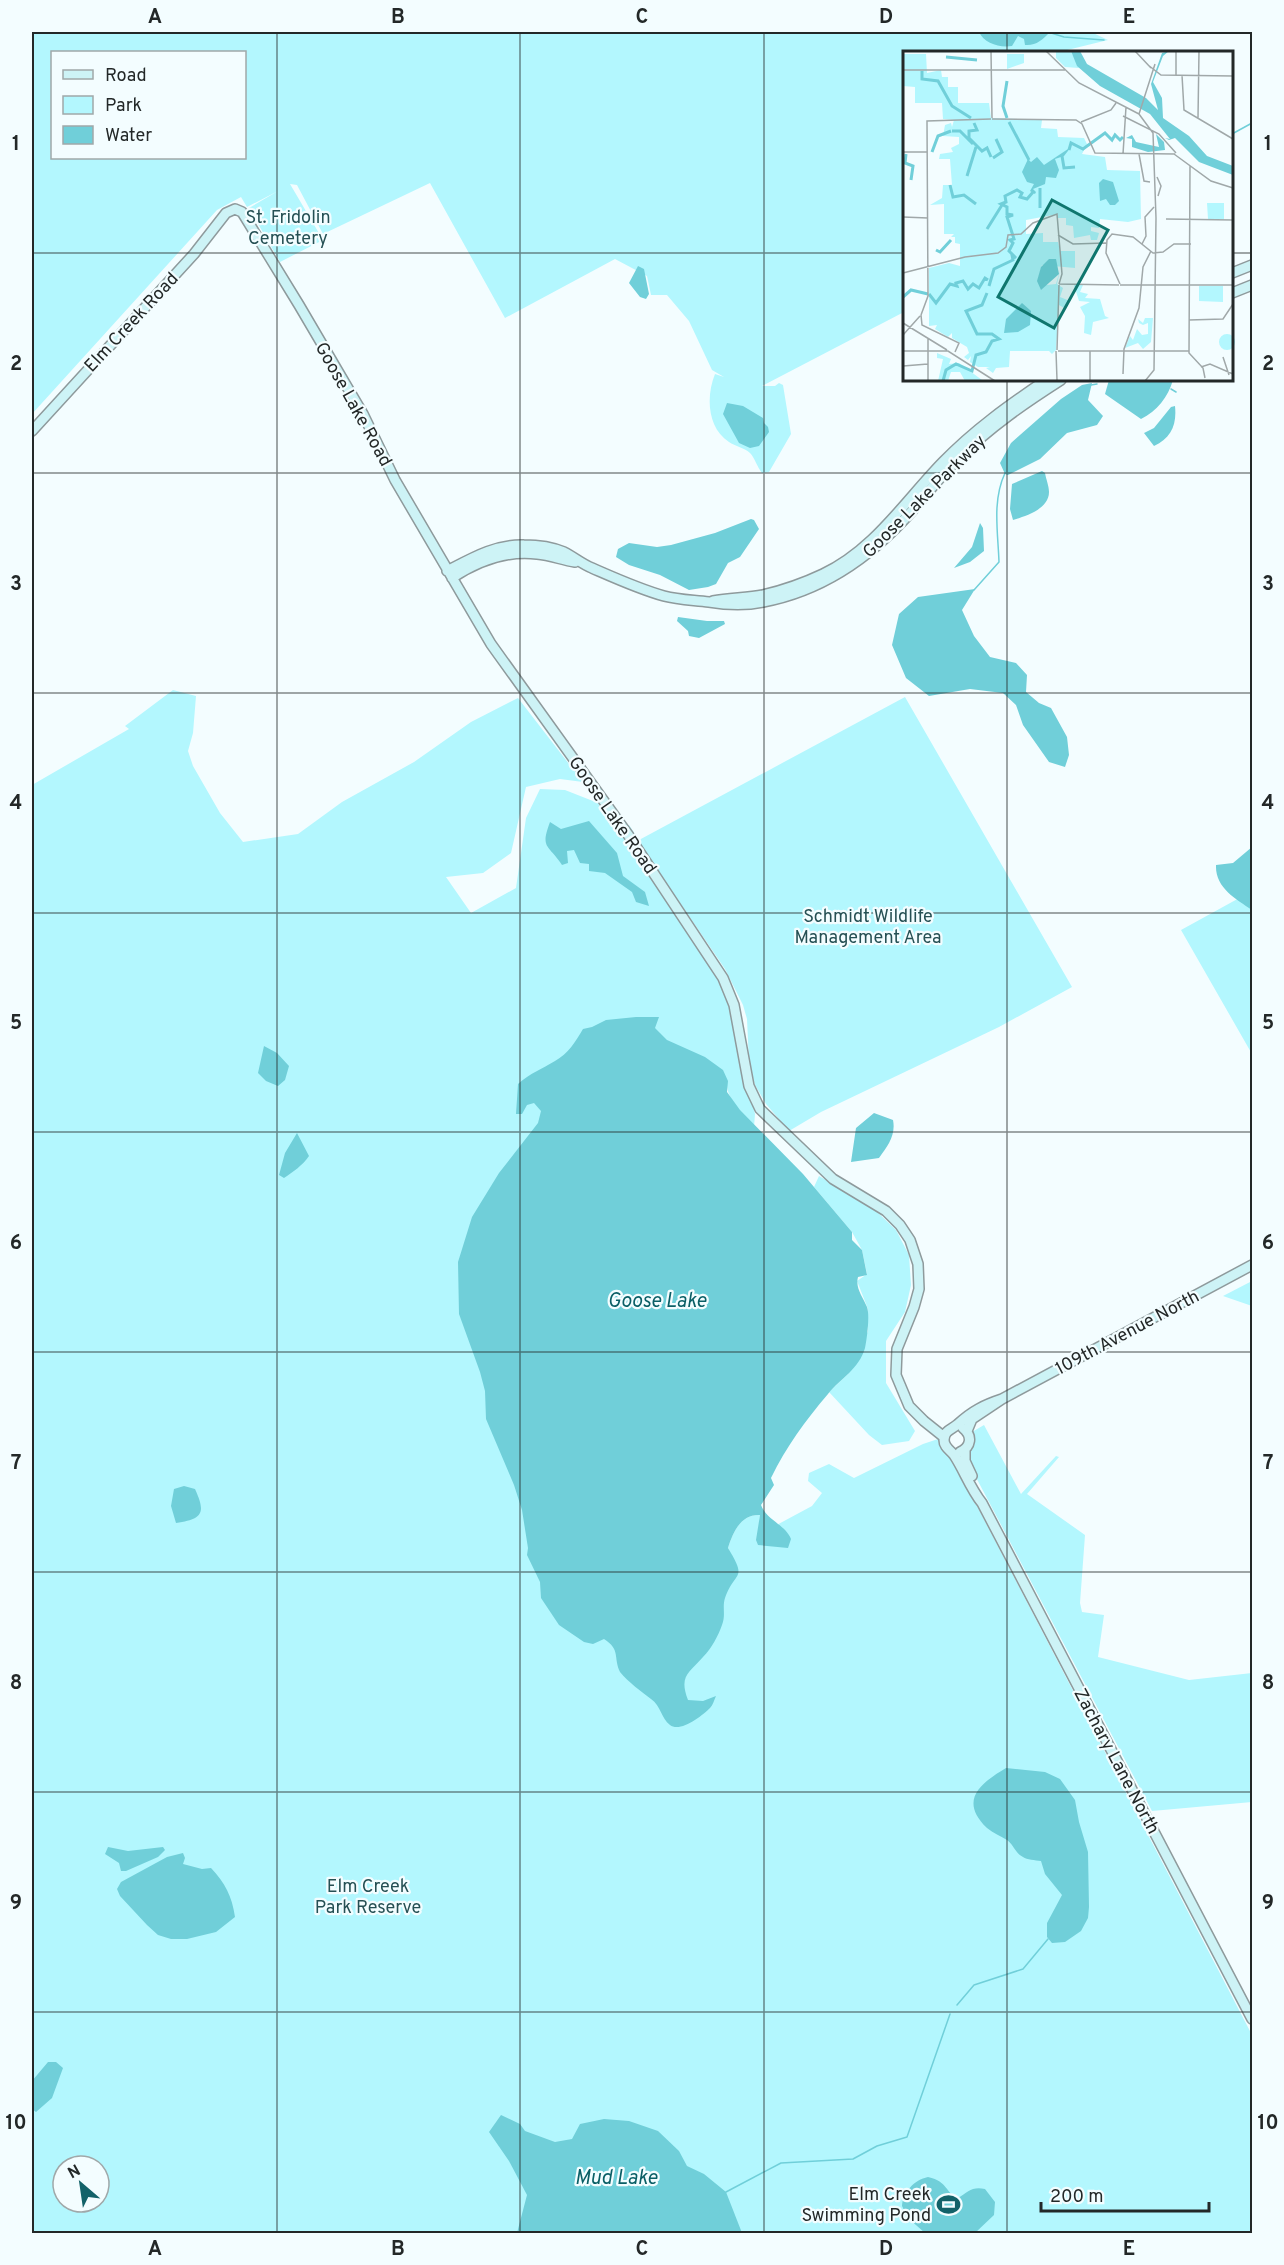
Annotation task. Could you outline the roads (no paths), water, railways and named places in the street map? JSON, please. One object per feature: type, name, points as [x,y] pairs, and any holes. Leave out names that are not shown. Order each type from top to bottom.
[{"type":"street","name":"Goose Lake Road","points":[[229,211],[238,209],[243,214],[296,299],[375,435],[395,480],[503,664],[623,828],[723,978],[734,1005],[747,1080],[760,1109],[839,1183],[886,1211],[900,1225],[910,1240],[919,1269],[919,1290],[897,1349],[896,1375],[909,1406],[944,1437]]},
{"type":"street","name":"Elm Creek Road","points":[[32,431],[194,254],[229,211]]},
{"type":"street","points":[[1233,273],[1252,265]]},
{"type":"street","points":[[1233,293],[1252,285]]},
{"type":"street","name":"Goose Lake Parkway","points":[[708,602],[762,595],[783,589],[825,573],[846,560],[869,543],[965,440],[1006,407],[1045,381]]},
{"type":"street","name":"Goose Lake Parkway","points":[[450,574],[484,560],[507,554],[538,554],[580,563],[647,591],[684,600],[733,606],[763,602],[815,586],[845,569],[886,537],[913,510],[937,479],[982,437],[1010,414],[1060,381]]},
{"type":"street","name":"109th Avenue North","points":[[967,1431],[972,1419],[1002,1399],[1252,1265]]},
{"type":"street","name":"109th Avenue North","points":[[954,1427],[982,1405],[1002,1399]]},
{"type":"street","points":[[918,1415],[967,1431],[970,1441],[965,1449],[959,1452],[951,1451],[945,1444],[944,1437],[954,1427]]},
{"type":"street","name":"Zachary Lane North","points":[[965,1449],[965,1461],[982,1503]]},
{"type":"street","name":"Zachary Lane North","points":[[951,1451],[982,1503],[1252,2019]]},
{"type":"water","points":[[979,32],[1050,32],[1032,45],[1025,45],[1024,39],[1018,36],[1012,46],[1007,46],[988,42]]},
{"type":"water","points":[[638,266],[644,269],[649,294],[646,299],[640,297],[629,283]]},
{"type":"water","points":[[1109,381],[1173,381],[1161,403],[1141,419],[1105,394]]},
{"type":"water","points":[[1092,383],[1088,400],[1103,416],[1097,425],[1067,433],[1040,459],[1008,475],[1005,474],[1000,463],[1011,443],[1061,399],[1082,385]]},
{"type":"water","points":[[727,403],[743,406],[763,418],[769,432],[759,446],[750,448],[739,443],[723,414]]},
{"type":"water","points":[[1175,406],[1172,430],[1165,439],[1154,446],[1144,433],[1154,428],[1171,407]]},
{"type":"water","points":[[1042,471],[1045,473],[1049,490],[1048,498],[1036,511],[1013,520],[1010,509],[1012,484]]},
{"type":"water","points":[[751,519],[759,529],[740,557],[728,563],[716,584],[708,587],[689,590],[660,575],[629,565],[616,557],[618,549],[629,543],[657,547],[671,545],[715,533]]},
{"type":"water","points":[[980,523],[983,528],[984,551],[970,562],[954,568],[972,547]]},
{"type":"water","points":[[975,589],[962,610],[974,636],[990,657],[1016,663],[1027,675],[1026,692],[1039,703],[1051,708],[1067,737],[1069,755],[1065,767],[1049,762],[1023,725],[1016,705],[1003,693],[970,689],[929,696],[906,678],[892,645],[899,614],[918,597]]},
{"type":"water","points":[[678,617],[724,621],[725,624],[699,638],[689,636],[688,631],[677,621]]},
{"type":"water","points":[[589,821],[617,853],[623,876],[645,892],[649,906],[636,902],[632,892],[605,873],[589,871],[589,864],[580,863],[574,850],[567,851],[568,863],[562,865],[547,846],[546,837],[550,822],[561,829]]},
{"type":"water","points":[[1252,847],[1252,910],[1233,897],[1223,886],[1219,880],[1216,865],[1233,863]]},
{"type":"water","name":"Goose Lake","points":[[659,1017],[655,1028],[667,1040],[705,1057],[723,1070],[728,1081],[727,1092],[740,1110],[803,1174],[852,1232],[852,1240],[862,1250],[867,1275],[858,1277],[857,1281],[868,1316],[867,1339],[859,1362],[833,1388],[796,1434],[771,1478],[774,1485],[761,1505],[767,1515],[788,1534],[791,1539],[788,1548],[758,1545],[756,1540],[760,1515],[748,1517],[735,1530],[728,1548],[737,1566],[738,1575],[725,1598],[722,1625],[712,1646],[686,1676],[684,1686],[688,1700],[703,1701],[716,1696],[706,1711],[691,1723],[679,1727],[670,1725],[654,1702],[620,1672],[615,1650],[609,1643],[604,1639],[593,1644],[584,1642],[559,1625],[541,1598],[540,1582],[527,1555],[522,1510],[486,1419],[485,1391],[459,1314],[458,1262],[472,1217],[499,1173],[538,1123],[541,1111],[534,1103],[527,1105],[522,1114],[516,1114],[518,1084],[564,1055],[583,1029],[606,1020]]},
{"type":"water","points":[[264,1046],[277,1053],[289,1066],[285,1080],[278,1086],[266,1081],[258,1073]]},
{"type":"water","points":[[874,1113],[893,1120],[891,1140],[879,1158],[851,1162],[856,1128]]},
{"type":"water","points":[[297,1133],[309,1156],[284,1178],[279,1175],[285,1153]]},
{"type":"water","points":[[184,1486],[195,1489],[201,1509],[197,1517],[176,1523],[171,1506],[174,1489]]},
{"type":"water","points":[[1006,1768],[1045,1772],[1060,1779],[1075,1800],[1088,1852],[1089,1907],[1088,1918],[1081,1931],[1065,1942],[1052,1943],[1047,1937],[1047,1923],[1062,1895],[1045,1874],[1041,1861],[1021,1856],[1007,1840],[987,1828],[974,1809],[976,1793],[981,1786]]},
{"type":"water","points":[[108,1847],[128,1851],[163,1847],[165,1850],[158,1857],[121,1871],[119,1863],[105,1854]]},
{"type":"water","points":[[183,1853],[185,1858],[183,1864],[202,1869],[211,1868],[216,1874],[230,1896],[235,1917],[216,1932],[187,1939],[171,1939],[158,1935],[147,1925],[120,1896],[117,1889],[121,1882],[167,1857]]},
{"type":"water","points":[[48,2062],[56,2062],[63,2068],[52,2098],[36,2112],[32,2109],[32,2081]]},
{"type":"water","name":"Mud Lake","points":[[501,2115],[520,2124],[525,2131],[555,2142],[572,2139],[580,2124],[604,2119],[629,2121],[658,2131],[679,2151],[687,2166],[704,2174],[726,2192],[742,2233],[517,2233],[527,2195],[509,2161],[489,2132]]},
{"type":"water","name":"Elm Creek Swimming Pond","points":[[928,2177],[943,2184],[950,2193],[958,2198],[973,2189],[985,2189],[995,2202],[994,2215],[975,2233],[925,2233],[908,2218],[902,2206],[910,2187]]},
{"type":"waterway","points":[[1048,32],[1064,37],[1104,40]]},
{"type":"waterway","points":[[1233,133],[1252,123]]},
{"type":"waterway","points":[[1091,385],[1097,384]]},
{"type":"waterway","points":[[1171,389],[1176,392]]},
{"type":"waterway","points":[[974,590],[999,562],[997,506],[998,494],[1005,473]]},
{"type":"waterway","points":[[957,2005],[974,1985],[1023,1969],[1048,1939]]},
{"type":"waterway","points":[[726,2192],[781,2163],[853,2159],[877,2146],[907,2137],[950,2014]]},
{"type":"place","name":"Elm Creek Swimming Pond","points":[[949,2204]]},
{"type":"park label","name":"St. Fridolin Cemetery","points":[[288,227]]},
{"type":"park label","name":"Schmidt Wildlife Management Area","points":[[868,926]]},
{"type":"park label","name":"Elm Creek Park Reserve","points":[[368,1896]]}]
